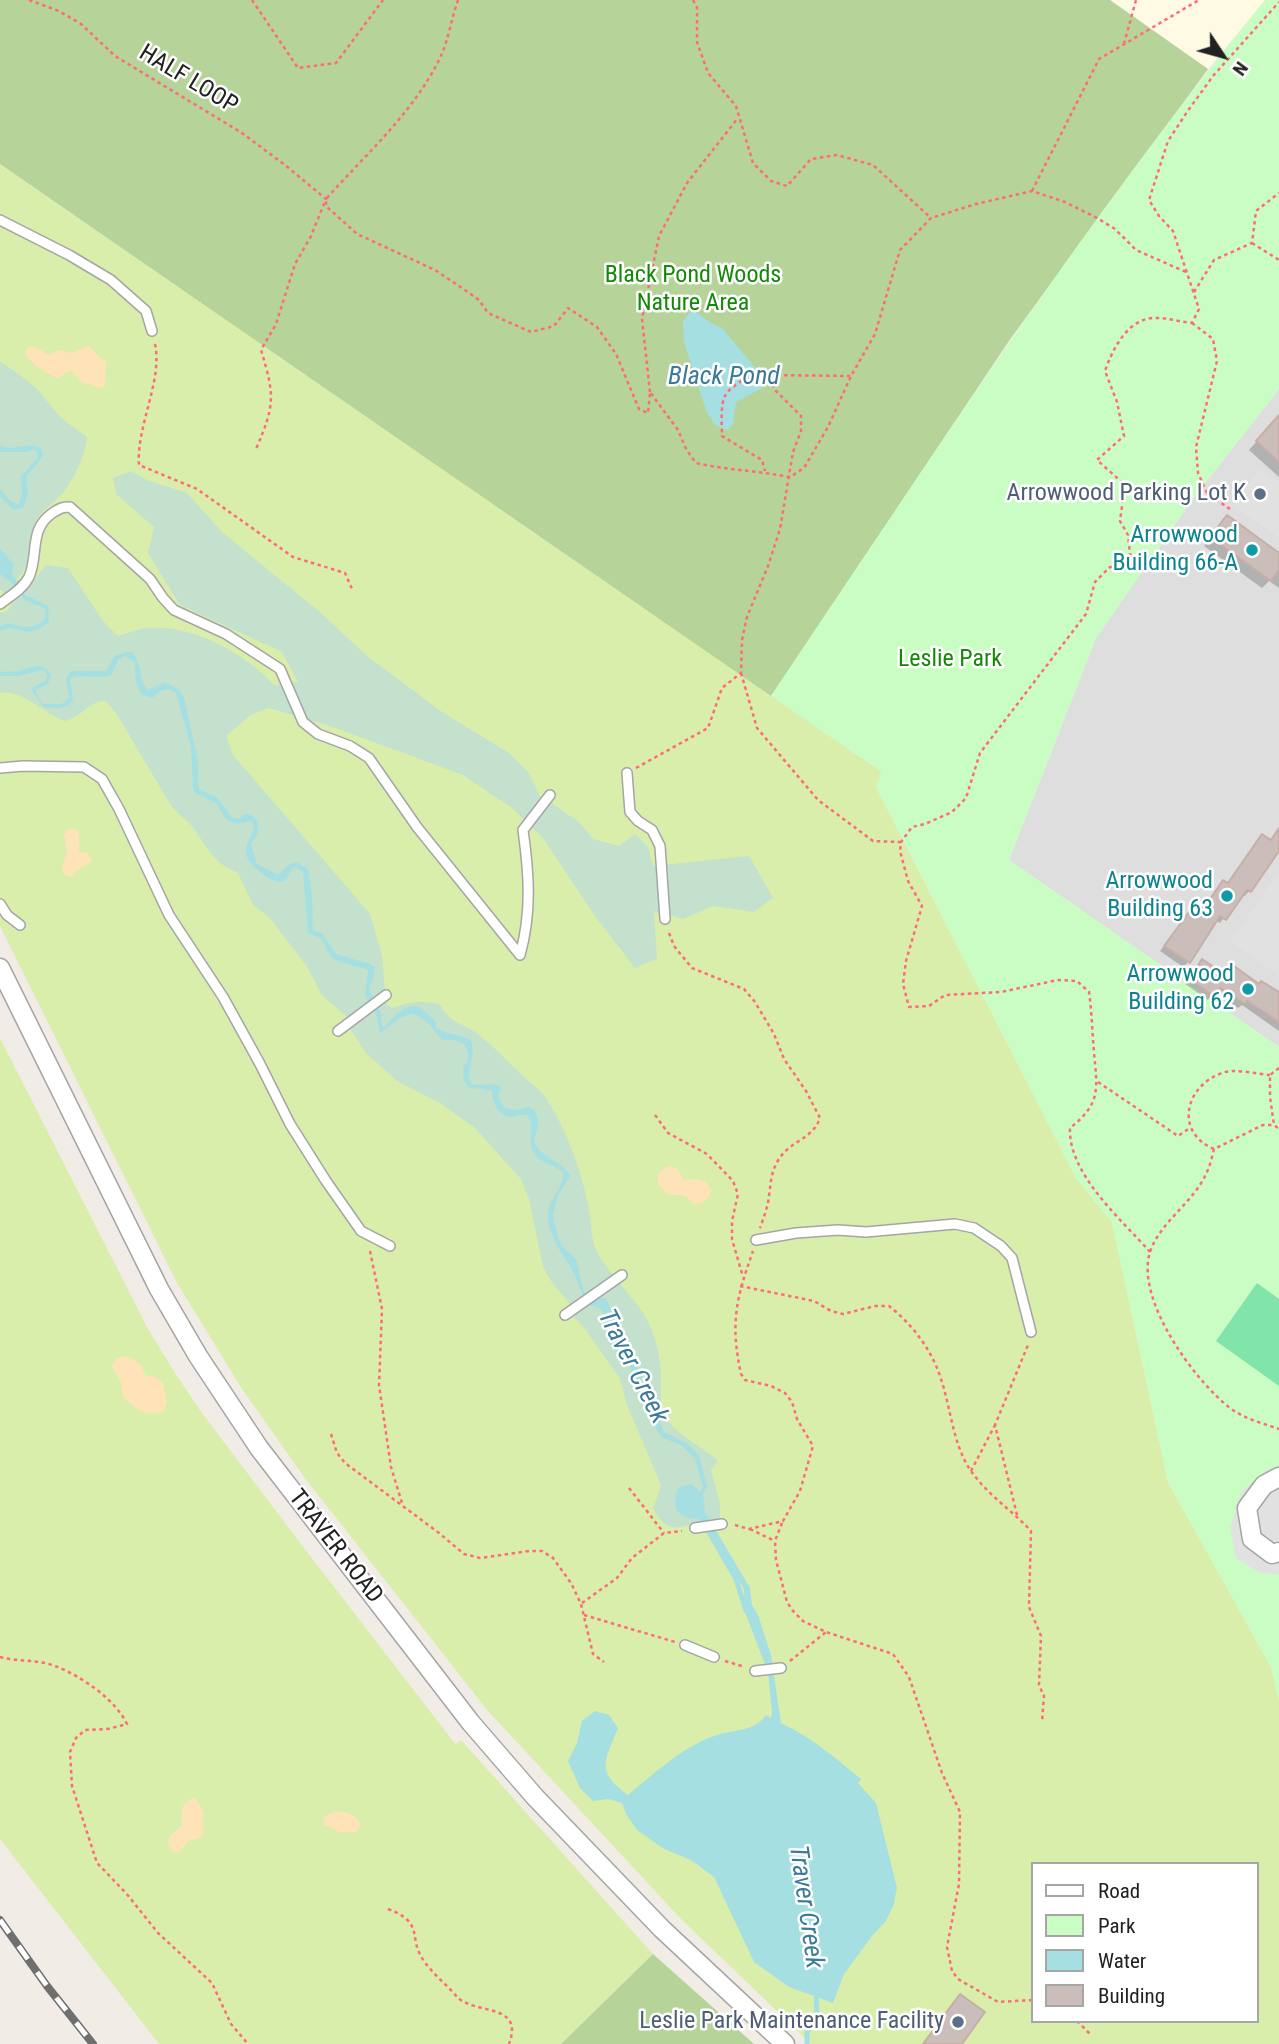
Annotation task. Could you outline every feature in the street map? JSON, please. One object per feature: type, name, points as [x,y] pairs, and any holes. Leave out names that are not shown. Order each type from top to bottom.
[{"type":"street","name":"TRAVER ROAD","points":[[0,968],[159,1289],[198,1356],[259,1448],[471,1723],[535,1797],[662,1929],[785,2044]]},
{"type":"street","points":[[1279,1477],[1264,1485],[1247,1508],[1252,1539],[1272,1554],[1279,1552]]},
{"type":"lane","points":[[0,220],[111,280],[146,311],[152,331]]},
{"type":"lane","points":[[4,601],[22,587],[30,573],[38,530],[47,517],[63,507],[70,508],[150,579],[174,610],[226,634],[280,669],[303,722],[318,734],[350,746],[369,758],[417,827],[520,954],[525,938],[530,880],[523,830],[550,795]]},
{"type":"lane","points":[[0,768],[84,767],[102,779],[169,915],[223,997],[290,1124],[361,1231],[390,1246]]},
{"type":"lane","points":[[627,772],[631,812],[638,821],[652,830],[662,856],[666,919]]},
{"type":"lane","points":[[0,904],[7,915],[20,925]]},
{"type":"lane","points":[[338,1031],[386,995]]},
{"type":"lane","points":[[757,1240],[796,1233],[838,1230],[866,1232],[954,1224],[974,1228],[1001,1246],[1012,1258],[1031,1332]]},
{"type":"lane","points":[[565,1315],[622,1275]]},
{"type":"lane","points":[[695,1528],[722,1524]]},
{"type":"lane","points":[[685,1645],[714,1657]]},
{"type":"lane","points":[[755,1671],[781,1668]]},
{"type":"path","name":"HALF LOOP","points":[[29,0],[59,11],[80,24],[115,56],[242,133],[285,164],[326,199],[326,206],[357,234],[435,270],[479,300],[488,313],[531,332],[554,326],[568,308],[597,327],[616,354],[639,409],[648,412],[650,392]]},
{"type":"path","points":[[252,0],[298,68],[336,63],[383,0]]},
{"type":"path","points":[[256,449],[269,418],[272,390],[261,350],[276,324],[295,264],[311,236],[326,199],[398,122],[422,89],[440,59],[457,0]]},
{"type":"path","points":[[693,0],[697,7],[696,42],[708,73],[736,106],[753,163],[771,181],[787,186],[811,159],[837,155],[873,165],[931,218]]},
{"type":"path","points":[[1124,44],[1136,0]]},
{"type":"path","points":[[1032,191],[1099,59],[1199,0]]},
{"type":"path","points":[[1192,323],[1199,309],[1173,231],[1149,200],[1168,141],[1213,76],[1279,2]]},
{"type":"path","points":[[739,117],[687,183],[659,236],[642,319],[650,392],[678,430],[696,463],[728,470],[790,477],[804,468],[875,334],[900,250],[931,218],[1032,191],[1065,202],[1097,218],[1115,229],[1136,250],[1186,272]]},
{"type":"path","points":[[1252,243],[1256,211],[1279,193]]},
{"type":"path","points":[[1194,292],[1214,260],[1252,243]]},
{"type":"path","points":[[1252,243],[1279,260]]},
{"type":"path","points":[[1150,1252],[1088,1182],[1069,1141],[1070,1128],[1084,1117],[1093,1102],[1098,1082],[1089,992],[1077,981],[1058,980],[1001,992],[945,995],[929,1006],[909,1007],[903,984],[906,961],[922,906],[908,881],[900,851],[901,842],[912,827],[952,812],[966,798],[980,753],[1086,614],[1095,582],[1110,567],[1131,566],[1135,562],[1130,554],[1128,534],[1120,520],[1125,485],[1097,460],[1124,436],[1117,402],[1105,371],[1114,347],[1136,323],[1155,317],[1192,323],[1213,339],[1217,361],[1196,447],[1198,473],[1207,493],[1230,509]]},
{"type":"path","points":[[152,331],[157,349],[156,366],[138,449],[139,465],[197,489],[293,557],[345,573],[353,591]]},
{"type":"path","points":[[765,473],[762,460],[722,436],[724,397],[731,389],[764,373],[851,376]]},
{"type":"path","points":[[770,375],[774,389],[801,416],[801,431],[793,452],[780,528],[747,617],[742,640],[741,673],[757,728],[818,800],[873,841],[901,842]]},
{"type":"path","points":[[627,772],[708,728],[722,688],[741,673]]},
{"type":"path","points":[[1214,1149],[1198,1140],[1190,1128],[1188,1110],[1206,1080],[1225,1071],[1270,1075],[1279,1068]]},
{"type":"path","points":[[1270,1075],[1274,1125]]},
{"type":"path","points":[[1098,1082],[1178,1136],[1190,1128]]},
{"type":"path","points":[[655,1115],[668,1133],[707,1154],[733,1181],[738,1194],[732,1221],[732,1239],[743,1277]]},
{"type":"path","points":[[1279,1129],[1274,1125],[1264,1125],[1214,1149],[1206,1174],[1155,1240],[1150,1252],[1149,1276],[1159,1314],[1176,1344],[1198,1373],[1228,1407],[1243,1417],[1279,1429]]},
{"type":"path","points":[[366,1234],[382,1308],[379,1373],[383,1416],[391,1467],[403,1505]]},
{"type":"path","points":[[740,1286],[814,1301],[842,1314],[876,1306],[889,1306],[905,1319],[932,1359],[941,1378],[956,1435],[971,1471],[1031,1531],[1029,1607],[1041,1636],[1039,1685],[1044,1696],[1042,1722]]},
{"type":"path","points":[[971,1471],[995,1425],[1031,1332]]},
{"type":"path","points":[[995,1425],[1017,1517]]},
{"type":"path","points":[[331,1434],[337,1453],[345,1463],[464,1554],[471,1557],[542,1551],[553,1558],[564,1570],[581,1604],[593,1654],[604,1661]]},
{"type":"path","points":[[629,1488],[664,1533]]},
{"type":"path","points":[[783,1521],[775,1541],[776,1560],[787,1602],[803,1621],[826,1632],[893,1654],[909,1677],[942,1773],[960,1812],[959,1884],[947,1947],[952,1972],[958,1979],[998,2002],[1030,2000]]},
{"type":"path","points":[[581,1604],[617,1578],[632,1558],[664,1533],[695,1528]]},
{"type":"path","points":[[748,1529],[775,1541]]},
{"type":"path","points":[[583,1614],[685,1645]]},
{"type":"path","points":[[781,1668],[826,1632]]},
{"type":"path","points":[[0,1657],[54,1666],[95,1690],[124,1718],[127,1724],[119,1727],[85,1730],[76,1738],[70,1752],[72,1786],[97,1863],[126,1893],[158,1933],[212,1983],[231,2024],[248,2044]]},
{"type":"path","points":[[714,1657],[755,1671]]},
{"type":"path","points":[[388,1909],[407,1917],[416,1932],[424,1962],[463,2003],[505,2014],[513,2032],[509,2044]]},
{"type":"path","points":[[1079,2023],[1091,2035]]},
{"type":"shaded area","points":[[1110,0],[1265,0],[1208,69]]},
{"type":"shaded area","points":[[1279,389],[1279,1047],[1009,860],[1096,638],[1195,496]]},
{"type":"shaded area","name":"Arrowwood Parking Lot K","points":[[1260,469],[1279,482],[1279,538],[1233,505]]},
{"type":"shaded area","points":[[1279,871],[1279,976],[1230,942]]},
{"type":"shaded area","points":[[1279,1466],[1279,1574],[1260,1573],[1236,1558],[1230,1527],[1242,1491],[1269,1468]]},
{"type":"green space","name":"Black Pond Woods Nature Area","points":[[0,0],[1110,0],[1208,69],[1011,338],[771,696],[0,164]]},
{"type":"green space","name":"Leslie Park","points":[[1265,0],[1279,0],[1279,389],[1195,496],[1096,638],[1009,860],[1279,1047],[1279,1700],[1271,1667],[1168,1482],[1112,1222],[1076,1178],[876,787],[882,772],[771,696],[949,430],[1071,255],[1198,83]]},
{"type":"green space","points":[[0,164],[882,772],[876,787],[1076,1178],[1112,1222],[1168,1482],[1271,1667],[1279,1700],[1279,2044],[811,2044],[680,1918],[488,1711],[307,1481],[242,1389],[177,1283],[0,926]]},
{"type":"green space","points":[[0,362],[37,389],[61,418],[87,437],[81,460],[70,483],[42,512],[33,527],[29,558],[17,579],[25,591],[46,565],[68,568],[103,621],[118,636],[146,628],[184,631],[234,653],[274,685],[298,682],[282,652],[180,605],[148,553],[154,527],[116,494],[113,478],[131,471],[147,480],[187,493],[223,533],[321,613],[367,656],[442,712],[509,753],[529,773],[539,795],[579,822],[593,839],[619,846],[635,834],[648,847],[653,866],[749,856],[773,898],[754,912],[713,906],[683,919],[654,911],[657,959],[635,968],[595,916],[543,838],[512,808],[463,775],[330,726],[269,708],[252,714],[226,736],[233,755],[370,914],[382,956],[386,1003],[392,1008],[415,1002],[439,1004],[453,1020],[490,1044],[548,1101],[568,1140],[578,1168],[596,1250],[641,1311],[653,1334],[661,1374],[661,1402],[666,1416],[678,1431],[718,1461],[711,1470],[720,1504],[720,1519],[673,1527],[666,1525],[658,1516],[653,1509],[661,1485],[627,1405],[620,1379],[574,1317],[568,1301],[543,1267],[529,1199],[521,1179],[475,1128],[440,1103],[397,1081],[366,1053],[351,1030],[346,1016],[322,995],[306,965],[269,917],[253,905],[238,873],[221,864],[212,855],[192,826],[172,807],[116,713],[106,701],[95,703],[65,721],[25,698],[0,693],[0,613],[7,611],[12,604],[0,589]]},
{"type":"green space","points":[[0,1038],[147,1327],[202,1413],[453,1741],[456,1744],[461,1740],[653,1954],[561,2044],[159,2044],[0,1839]]},
{"type":"green space","points":[[1257,1283],[1279,1299],[1279,1386],[1216,1341]]},
{"type":"green space","points":[[653,1954],[754,2044],[561,2044]]},
{"type":"sand","points":[[33,346],[49,355],[60,350],[72,353],[88,346],[106,361],[105,386],[98,388],[82,383],[72,371],[59,378],[50,375],[25,354],[27,348]]},
{"type":"sand","points":[[73,828],[79,832],[79,852],[87,853],[92,859],[69,877],[64,874],[62,868],[67,851],[64,835],[68,829]]},
{"type":"sand","points":[[668,1166],[677,1168],[684,1180],[693,1179],[707,1183],[711,1191],[709,1196],[703,1202],[694,1204],[685,1196],[667,1194],[658,1184],[658,1173]]},
{"type":"sand","points":[[122,1356],[135,1360],[146,1376],[154,1376],[163,1383],[167,1402],[164,1411],[142,1411],[123,1397],[121,1382],[112,1367],[115,1360]]},
{"type":"sand","points":[[196,1798],[203,1812],[203,1834],[188,1841],[179,1852],[173,1852],[169,1840],[182,1825],[184,1804]]},
{"type":"sand","points":[[340,1811],[356,1817],[360,1826],[356,1832],[340,1832],[324,1825],[323,1818]]},
{"type":"water","name":"Black Pond","points":[[691,311],[722,328],[766,381],[762,388],[736,402],[733,424],[727,430],[715,425],[706,410],[684,342],[683,321]]},
{"type":"water","points":[[32,445],[41,448],[43,456],[26,477],[28,492],[23,508],[14,510],[0,497],[0,488],[9,500],[18,505],[22,495],[21,477],[38,457],[37,451],[33,449],[27,452],[0,452],[0,446],[11,448]]},
{"type":"water","points":[[0,548],[14,565],[12,574],[25,595],[48,606],[49,622],[41,628],[34,631],[12,628],[0,631],[0,627],[7,623],[27,627],[36,625],[45,619],[46,609],[24,600],[12,583],[0,574]]},
{"type":"water","points":[[132,652],[136,657],[148,690],[165,682],[179,690],[184,698],[198,761],[200,790],[218,798],[231,817],[240,819],[244,814],[250,814],[258,821],[258,834],[251,844],[257,864],[278,875],[296,862],[308,869],[312,927],[322,933],[336,954],[375,967],[369,989],[381,1014],[382,1026],[385,1027],[404,1009],[413,1006],[425,1012],[436,1022],[439,1029],[471,1040],[473,1052],[469,1074],[472,1085],[496,1084],[501,1088],[498,1096],[504,1108],[514,1110],[529,1107],[534,1111],[538,1123],[534,1142],[571,1176],[558,1195],[553,1214],[559,1240],[576,1259],[584,1292],[592,1299],[606,1298],[613,1315],[612,1331],[620,1348],[636,1361],[664,1432],[686,1443],[699,1455],[707,1487],[703,1494],[705,1512],[750,1588],[752,1605],[771,1655],[781,1723],[814,1742],[861,1779],[858,1783],[876,1803],[897,1888],[893,1907],[885,1922],[844,1974],[833,2003],[789,1987],[754,1962],[714,1877],[691,1860],[664,1849],[637,1830],[622,1803],[608,1799],[593,1801],[580,1788],[568,1761],[577,1743],[582,1721],[595,1711],[609,1715],[618,1728],[607,1757],[607,1772],[628,1795],[693,1746],[717,1735],[750,1727],[766,1715],[771,1718],[772,1712],[768,1672],[745,1612],[744,1590],[702,1519],[688,1518],[676,1510],[675,1496],[679,1487],[691,1484],[700,1492],[703,1487],[695,1459],[681,1445],[663,1438],[656,1429],[632,1379],[630,1366],[619,1357],[608,1341],[602,1310],[596,1306],[588,1306],[551,1233],[548,1211],[563,1178],[563,1172],[534,1153],[528,1115],[506,1116],[497,1108],[492,1091],[471,1089],[466,1084],[463,1066],[468,1061],[468,1055],[462,1043],[442,1040],[426,1021],[413,1013],[400,1018],[380,1033],[376,1014],[365,995],[368,970],[334,959],[323,941],[308,932],[303,872],[295,867],[285,880],[280,882],[262,874],[246,854],[247,843],[254,828],[252,821],[232,822],[216,803],[195,793],[191,747],[176,693],[169,689],[160,691],[152,698],[141,694],[136,681],[134,662],[125,656],[118,660],[111,675],[70,679],[73,700],[60,708],[43,707],[31,689],[46,680],[47,675],[43,670],[18,676],[0,676],[0,672],[37,666],[44,668],[51,675],[48,684],[35,690],[42,704],[62,704],[69,697],[66,679],[71,671],[106,671],[114,656]]},
{"type":"building","points":[[1279,415],[1279,462],[1256,441]]},
{"type":"building","name":"Arrowwood Building 66-A","points":[[1227,515],[1279,553],[1279,570],[1271,581],[1210,537]]},
{"type":"building","name":"Arrowwood Building 63","points":[[1279,828],[1279,851],[1251,892],[1247,890],[1226,920],[1220,916],[1190,963],[1164,946],[1198,900],[1206,905],[1223,880],[1228,883],[1262,834],[1271,840]]},
{"type":"building","name":"Arrowwood Building 62","points":[[1202,959],[1227,976],[1234,966],[1259,984],[1261,981],[1279,992],[1279,1022],[1247,1001],[1245,1004],[1220,988],[1214,996],[1189,979]]},
{"type":"building","name":"Leslie Park Maintenance Facility","points":[[960,1994],[985,2012],[962,2044],[923,2044]]},
{"type":"waterway","name":"Traver Creek","points":[[698,1513],[736,1579],[746,1611]]},
{"type":"waterway","name":"Traver Creek","points":[[807,2044],[807,2033],[817,2017],[816,1990]]},
{"type":"railway","points":[[0,1920],[93,2044]]},
{"type":"place","name":"Arrowwood Parking Lot K","points":[[1260,494]]},
{"type":"place","name":"Arrowwood Building 66-A","points":[[1252,550]]},
{"type":"place","name":"Arrowwood Building 63","points":[[1227,896]]},
{"type":"place","name":"Arrowwood Building 62","points":[[1248,989]]},
{"type":"place","name":"Leslie Park Maintenance Facility","points":[[958,2022]]}]
